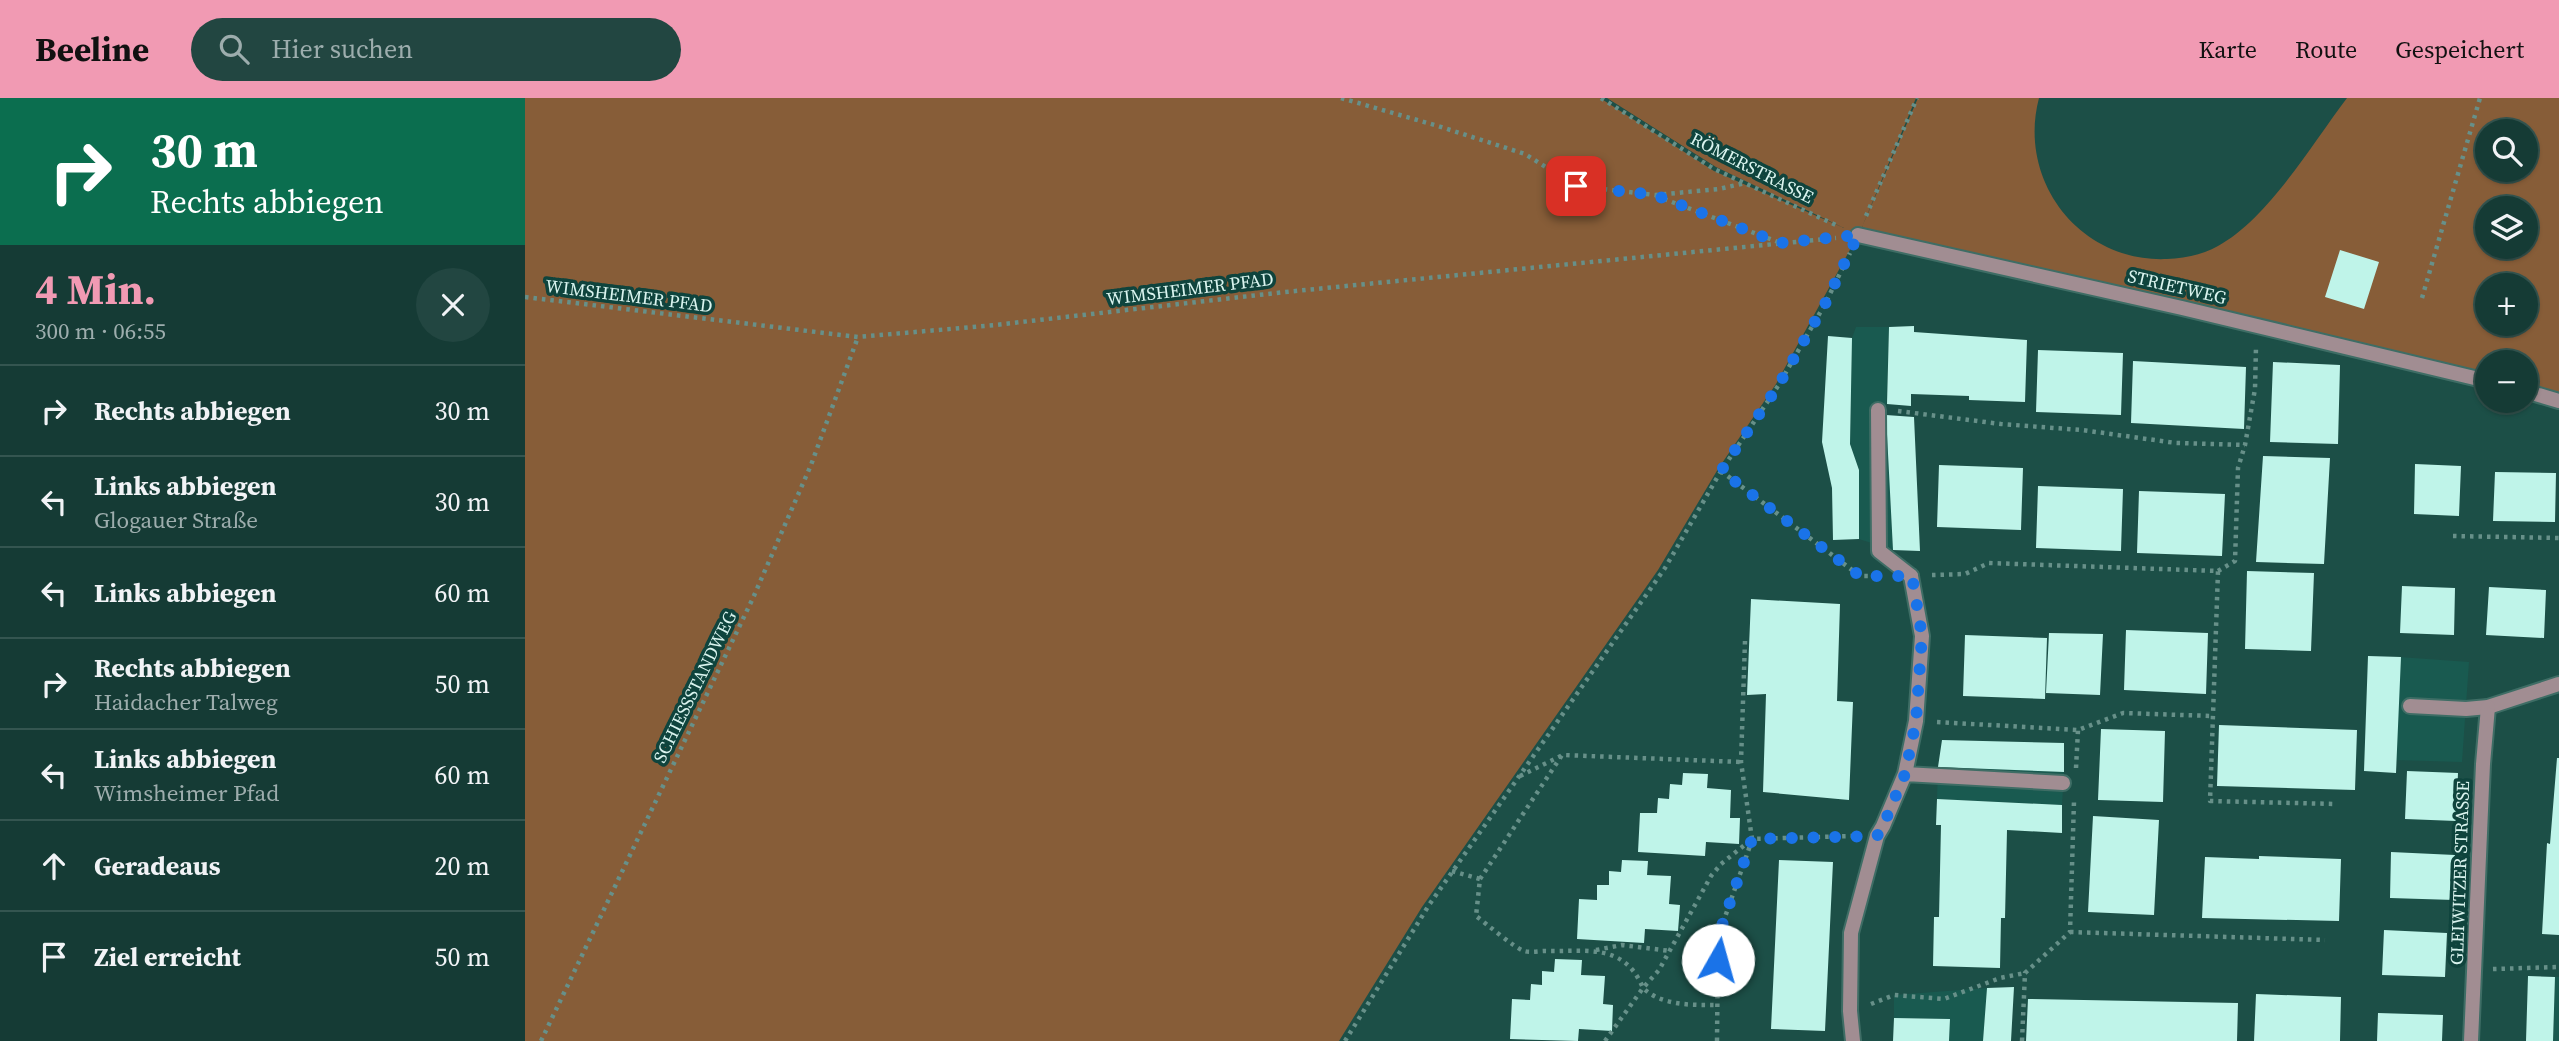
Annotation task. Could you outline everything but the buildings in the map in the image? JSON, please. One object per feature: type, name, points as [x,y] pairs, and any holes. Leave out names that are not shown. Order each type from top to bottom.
[{"type":"street","name":"STRIETWEG","points":[[1858,235],[2257,325],[2475,378]]},
{"type":"street","points":[[2538,395],[2559,401]]},
{"type":"street","points":[[1853,1041],[1850,1011],[1851,933],[1877,836],[1905,774],[1916,721],[1922,636],[1912,576],[1879,551],[1878,410]]},
{"type":"street","points":[[2410,706],[2466,709],[2488,707],[2559,684]]},
{"type":"street","name":"GLEIWITZER STRASSE","points":[[2471,1041],[2488,707]]},
{"type":"street","points":[[1905,774],[2069,778]]},
{"type":"path","points":[[1341,98],[1525,154],[1576,186],[1655,195],[1720,189],[1745,183]]},
{"type":"path","name":"RÖMERSTRASSE","points":[[1601,98],[1714,169],[1858,235]]},
{"type":"path","points":[[1345,1041],[1452,871],[1665,568],[1721,471],[1778,386],[1825,304],[1917,98]]},
{"type":"path","points":[[2422,298],[2480,98]]},
{"type":"path","points":[[1655,195],[1780,243]]},
{"type":"path","name":"WIMSHEIMER PFAD","points":[[525,297],[858,337],[1858,235]]},
{"type":"path","points":[[1721,471],[1860,576],[1965,574],[1990,563],[2218,571],[2235,561],[2238,468],[2255,389],[2257,325]]},
{"type":"path","name":"SCHIESSSTANDWEG","points":[[541,1041],[753,598],[811,465],[858,337]]},
{"type":"path","points":[[1919,412],[2176,443],[2245,445]]},
{"type":"path","points":[[2453,536],[2559,538]]},
{"type":"path","points":[[2218,571],[2210,801],[2337,804]]},
{"type":"path","points":[[1717,1041],[1718,937],[1752,839],[1741,762],[1745,641]]},
{"type":"path","points":[[1916,721],[2078,730],[2123,713],[2212,716]]},
{"type":"path","points":[[2069,778],[2078,730]]},
{"type":"path","points":[[1518,777],[1563,755],[1741,762]]},
{"type":"path","points":[[1563,755],[1480,878],[1476,916],[1524,951],[1572,952],[1622,944],[1670,951]]},
{"type":"path","points":[[2070,932],[2074,797]]},
{"type":"path","points":[[1605,1041],[1659,970],[1711,876],[1721,863],[1752,839],[1877,836]]},
{"type":"path","points":[[1452,871],[1480,878]]},
{"type":"path","points":[[1850,1011],[1894,995],[1944,999],[2000,978],[2025,973],[2070,932],[2325,940]]},
{"type":"path","points":[[1595,950],[1616,957],[1637,973],[1643,988],[1651,996],[1683,1004],[1717,1005]]},
{"type":"path","points":[[2475,970],[2559,967]]},
{"type":"path","points":[[2022,1041],[2025,973]]},
{"type":"shaded area","points":[[525,98],[1600,98],[1714,171],[1844,228],[1716,167],[1607,98],[1916,98],[1862,227],[1918,98],[2039,98],[2035,129],[2037,159],[2047,186],[2062,211],[2082,232],[2107,247],[2136,257],[2167,259],[2212,249],[2236,234],[2254,218],[2288,179],[2347,98],[2559,98],[2559,397],[2538,390],[2538,350],[2475,350],[2475,373],[1857,237],[1776,384],[1718,469],[1658,570],[1422,907],[1339,1041],[525,1041]]},
{"type":"shaded area","points":[[1856,327],[1889,327],[1886,415],[1893,550],[1859,539],[1859,470],[1850,444],[1852,338]]},
{"type":"shaded area","points":[[2399,657],[2469,662],[2462,762],[2396,760]]},
{"type":"shaded area","points":[[1938,767],[2064,772],[2062,805],[1937,799]]},
{"type":"shaded area","points":[[2555,977],[2559,977],[2559,1041],[2553,1041]]},
{"type":"shaded area","points":[[1987,988],[1983,1041],[1949,1041],[1950,1019],[1894,1018],[1894,995]]},
{"type":"route","points":[[1576,186],[1655,195],[1780,243],[1858,235],[1825,304],[1778,386],[1721,471],[1860,576],[1912,576],[1922,636],[1916,721],[1905,774],[1877,836],[1752,839],[1718,937],[1718,960]]}]
